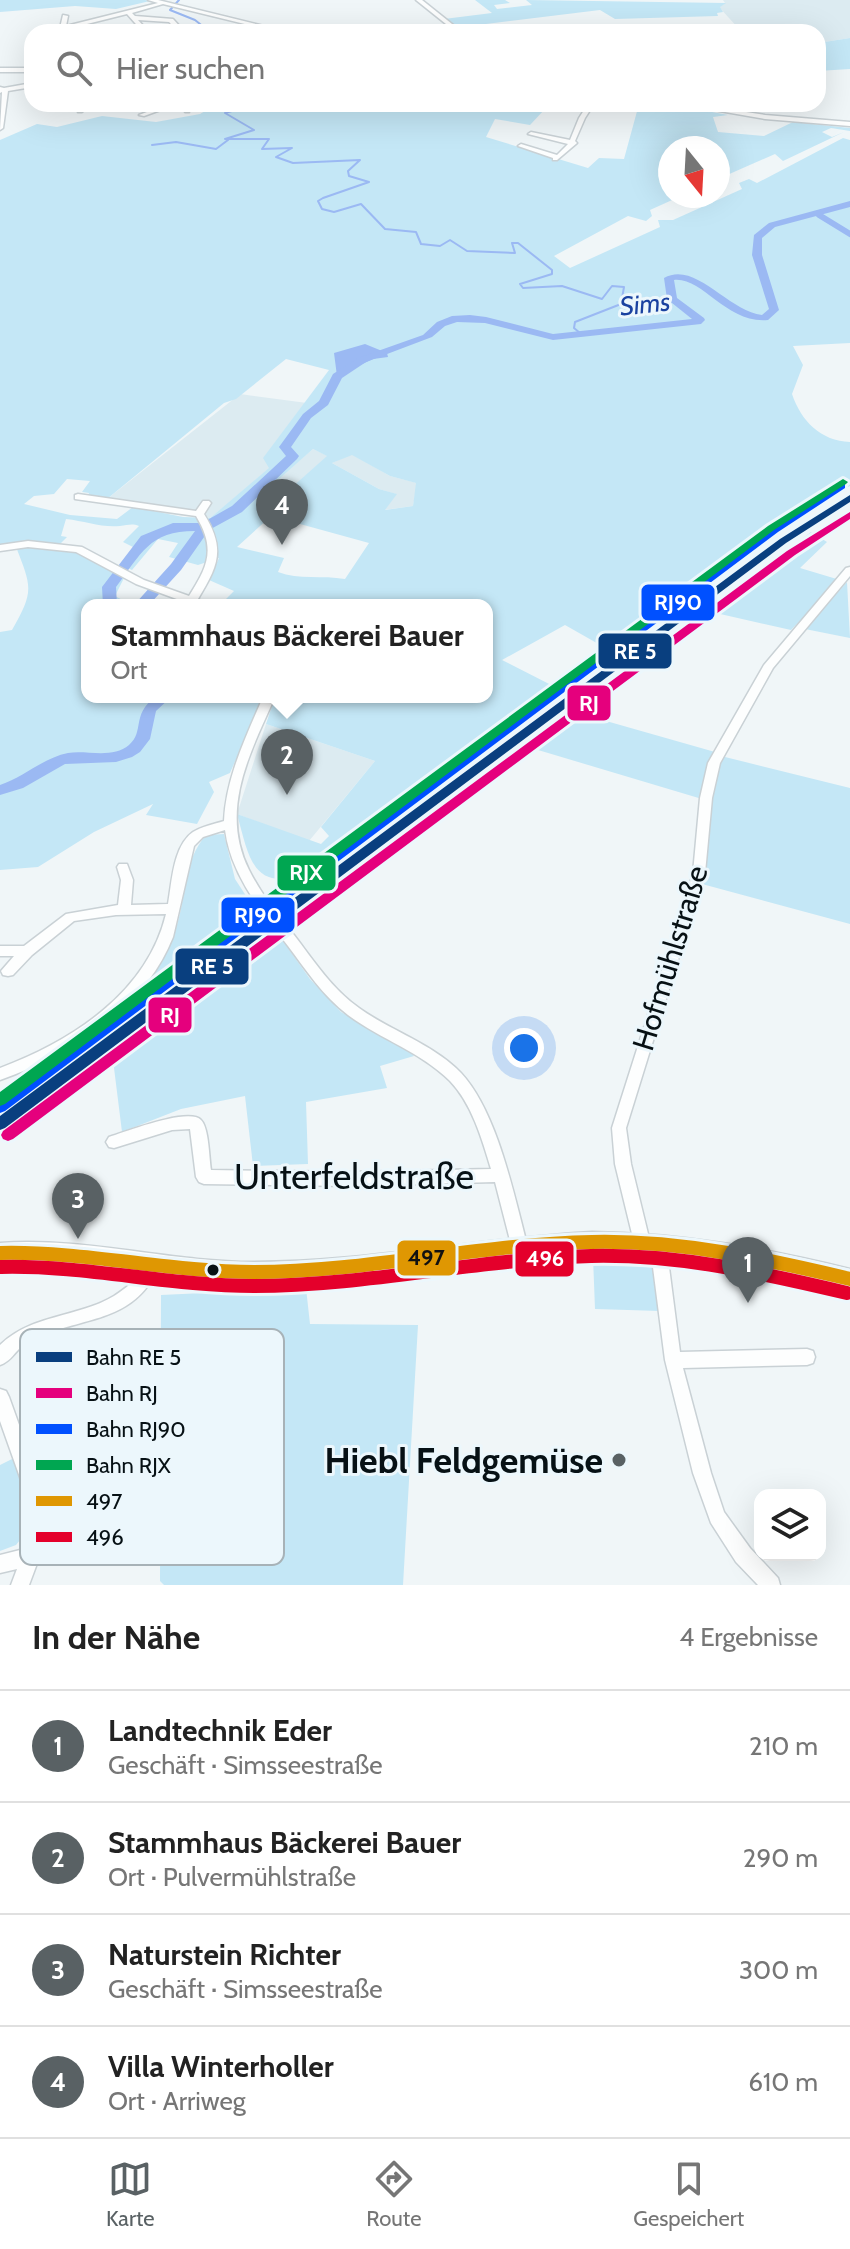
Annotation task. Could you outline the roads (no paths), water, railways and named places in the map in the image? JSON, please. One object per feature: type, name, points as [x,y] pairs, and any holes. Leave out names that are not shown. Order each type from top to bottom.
[{"type":"main road","points":[[0,1253],[32,1249],[82,1251],[213,1271],[307,1270],[520,1248],[650,1243],[764,1259],[850,1279]]},
{"type":"street","points":[[151,0],[251,24]]},
{"type":"street","points":[[190,9],[199,6],[200,0]]},
{"type":"street","points":[[419,0],[449,24]]},
{"type":"street","points":[[80,24],[166,4]]},
{"type":"street","points":[[64,24],[65,16]]},
{"type":"street","points":[[139,24],[132,16],[171,20],[175,24]]},
{"type":"street","points":[[0,70],[24,70]]},
{"type":"street","points":[[0,128],[1,90],[24,86]]},
{"type":"street","points":[[142,115],[151,112]]},
{"type":"street","points":[[521,146],[557,158],[575,140],[583,112]]},
{"type":"street","points":[[733,112],[850,124]]},
{"type":"street","points":[[540,129],[575,140]]},
{"type":"street","points":[[531,134],[575,140]]},
{"type":"street","points":[[78,497],[205,521]]},
{"type":"street","points":[[199,599],[214,555],[205,521],[206,503]]},
{"type":"street","points":[[0,548],[28,544],[68,547],[189,599]]},
{"type":"street","name":"Hofmühlstraße","points":[[771,1585],[743,1555],[717,1517],[702,1473],[673,1360],[650,1243],[623,1164],[619,1128],[699,873],[706,798],[714,763],[768,667],[850,570]]},
{"type":"street","points":[[267,703],[232,791],[228,824],[240,868],[252,889],[333,997],[457,1079],[480,1120],[500,1175],[520,1248]]},
{"type":"street","points":[[0,1074],[65,1045],[132,993],[161,949],[173,909],[178,872],[188,844],[199,834],[228,824]]},
{"type":"street","points":[[123,867],[127,880],[124,910]]},
{"type":"street","points":[[8,971],[27,951],[71,917],[124,910],[173,909]]},
{"type":"street","points":[[0,951],[27,951]]},
{"type":"street","name":"Unterfeldstraße","points":[[114,1142],[172,1124],[194,1122],[198,1127],[204,1177],[350,1179],[500,1175]]},
{"type":"street","points":[[44,1329],[122,1302],[137,1291],[153,1264]]},
{"type":"street","points":[[0,1357],[7,1347],[20,1340]]},
{"type":"street","points":[[673,1360],[807,1357]]},
{"type":"street","points":[[0,1397],[20,1453]]},
{"type":"street","points":[[0,1564],[20,1559]]},
{"type":"street","points":[[20,1585],[26,1565]]},
{"type":"water","points":[[365,344],[387,353],[388,357],[373,359],[337,376],[334,353]]},
{"type":"waterway","points":[[179,0],[170,10],[200,24]]},
{"type":"waterway","points":[[228,112],[225,113],[254,130],[225,139],[269,139],[262,149],[292,148],[276,157],[293,163],[360,160],[348,171],[349,176],[369,182],[323,198],[318,201],[322,209],[334,212],[361,204],[385,229],[416,232],[421,244],[440,246],[450,240],[467,251],[515,253],[512,243],[518,243],[552,270],[552,274],[520,284],[523,288],[562,286],[602,299],[612,286],[624,287],[621,304],[575,322],[574,328],[580,333]]},
{"type":"waterway","points":[[152,145],[176,142],[216,149],[228,140]]},
{"type":"waterway","name":"Sims","points":[[428,335],[455,318],[486,320],[553,337],[697,322],[700,320],[672,299],[669,278],[679,275],[689,278],[736,310],[764,318],[774,310],[759,264],[757,237],[772,225],[850,204]]},
{"type":"waterway","name":"Sims","points":[[819,215],[850,234]]},
{"type":"waterway","name":"Sims","points":[[204,527],[237,509],[293,456],[285,447],[307,416],[324,403],[337,376],[362,360],[421,338]]},
{"type":"waterway","name":"Sims","points":[[110,599],[109,587],[146,539],[173,527],[204,527]]},
{"type":"waterway","points":[[147,599],[176,567],[204,527]]},
{"type":"waterway","name":"Sims","points":[[0,790],[18,784],[61,760],[126,754],[142,739],[149,709],[156,703]]},
{"type":"rail line","name":"RJX","points":[[0,1100],[771,528],[843,482]]},
{"type":"rail line","name":"RJ90","points":[[0,1107],[775,530],[842,486]]},
{"type":"rail line","name":"RJ","points":[[8,1135],[791,553],[850,515]]},
{"type":"place","name":"Villa Winterholler","points":[[282,545]]},
{"type":"place","name":"Stammhaus Bäckerei Bauer","points":[[287,795]]},
{"type":"place","name":"Naturstein Richter","points":[[78,1239]]},
{"type":"place","name":"Landtechnik Eder","points":[[748,1303]]},
{"type":"place","name":"Hiebl Feldgemüse","points":[[619,1460]]}]
